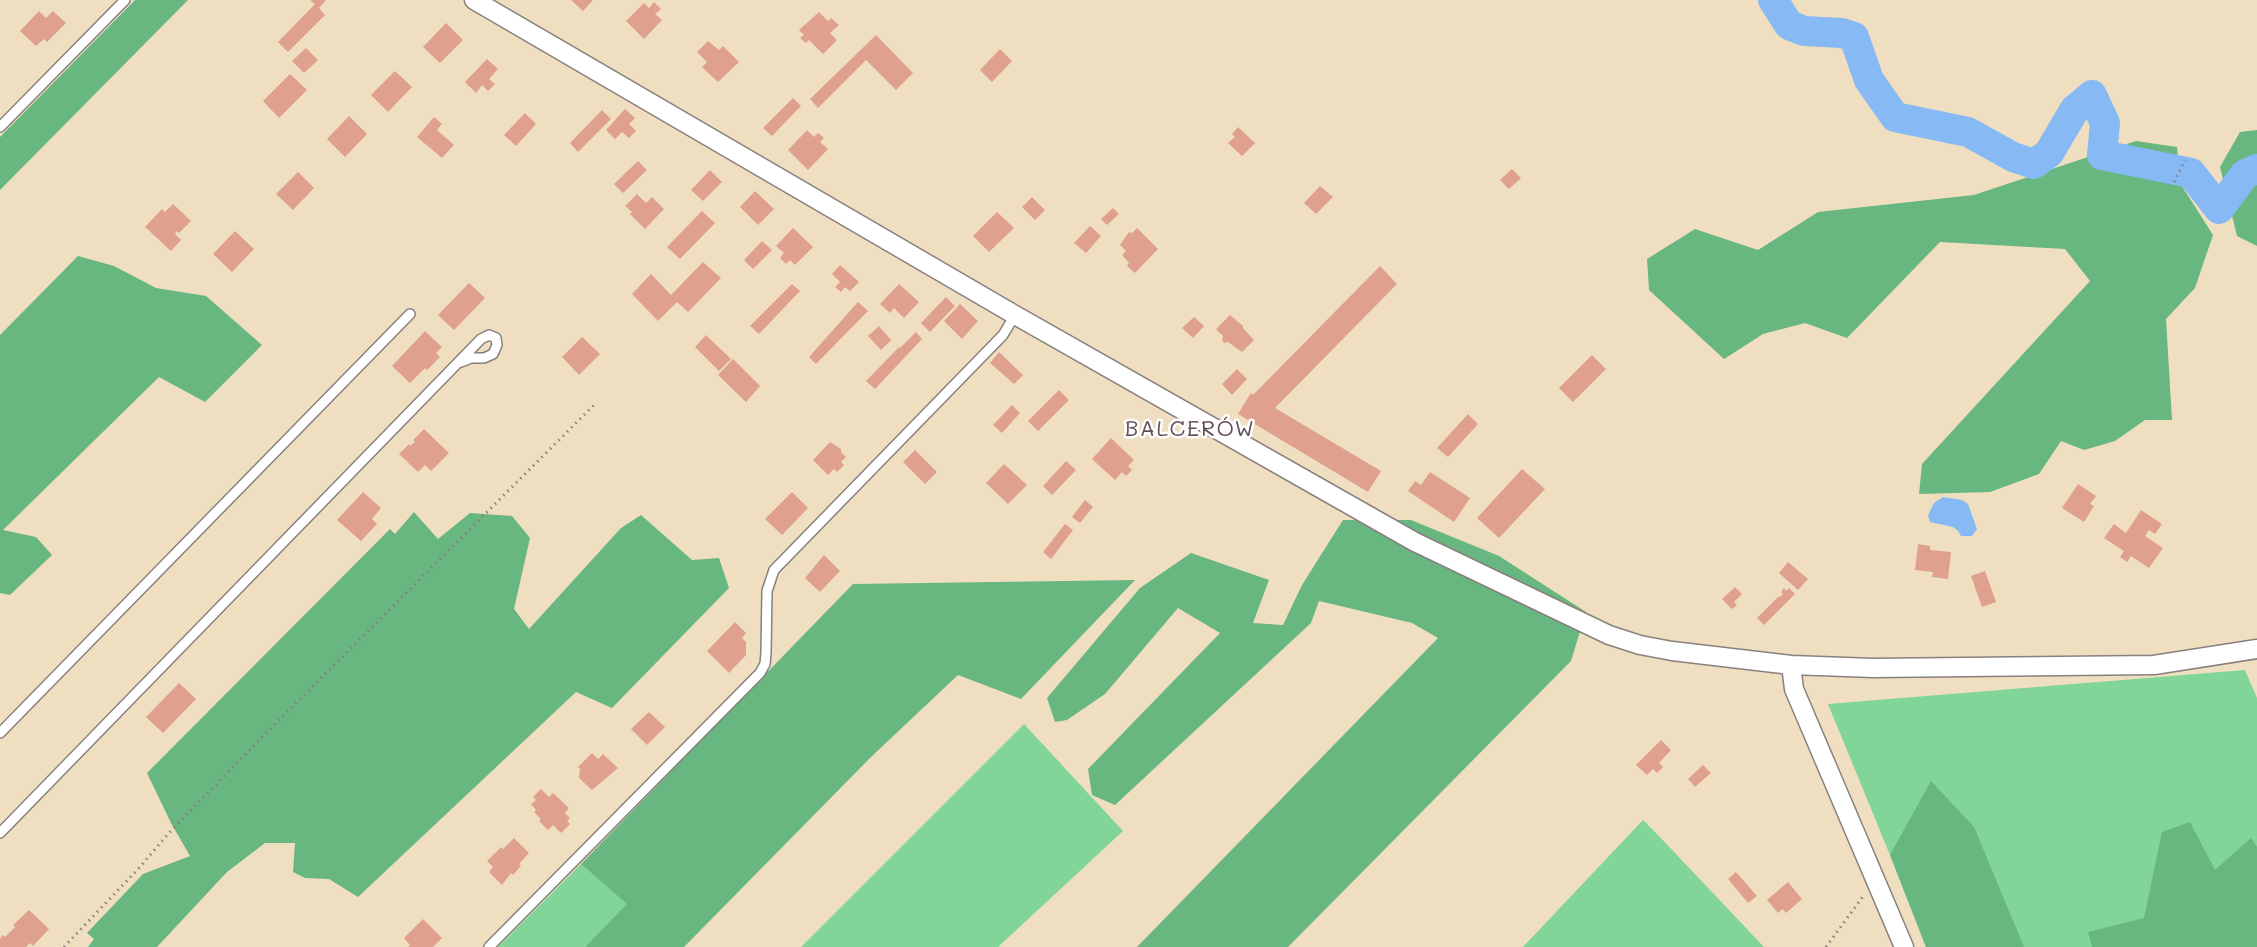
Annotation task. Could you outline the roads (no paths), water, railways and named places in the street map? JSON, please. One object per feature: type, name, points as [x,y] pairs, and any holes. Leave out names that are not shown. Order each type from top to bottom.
[{"type":"street","points":[[474,0],[1015,315],[1415,542],[1609,635],[1640,645],[1672,651],[1791,665],[1873,668],[2154,665],[2257,649]]},
{"type":"street","points":[[1791,665],[1794,689],[1904,947]]},
{"type":"lane","points":[[0,127],[125,0]]},
{"type":"lane","points":[[0,733],[410,314]]},
{"type":"lane","points":[[489,947],[760,673],[766,660],[766,591],[774,570],[1003,335],[1015,315]]},
{"type":"lane","points":[[0,833],[461,362]]},
{"type":"water","points":[[1943,497],[1962,500],[1968,504],[1977,529],[1972,536],[1961,536],[1953,527],[1930,522],[1928,515],[1934,503]]},
{"type":"waterway","points":[[1773,0],[1789,25],[1804,31],[1842,33],[1854,37],[1869,80],[1895,117],[1968,132],[2013,157],[2034,164],[2049,153],[2075,109],[2092,95],[2105,123],[2102,155],[2191,173],[2219,209],[2245,174],[2257,169]]},
{"type":"district","name":"BALCERÓW","points":[[1190,429]]}]
